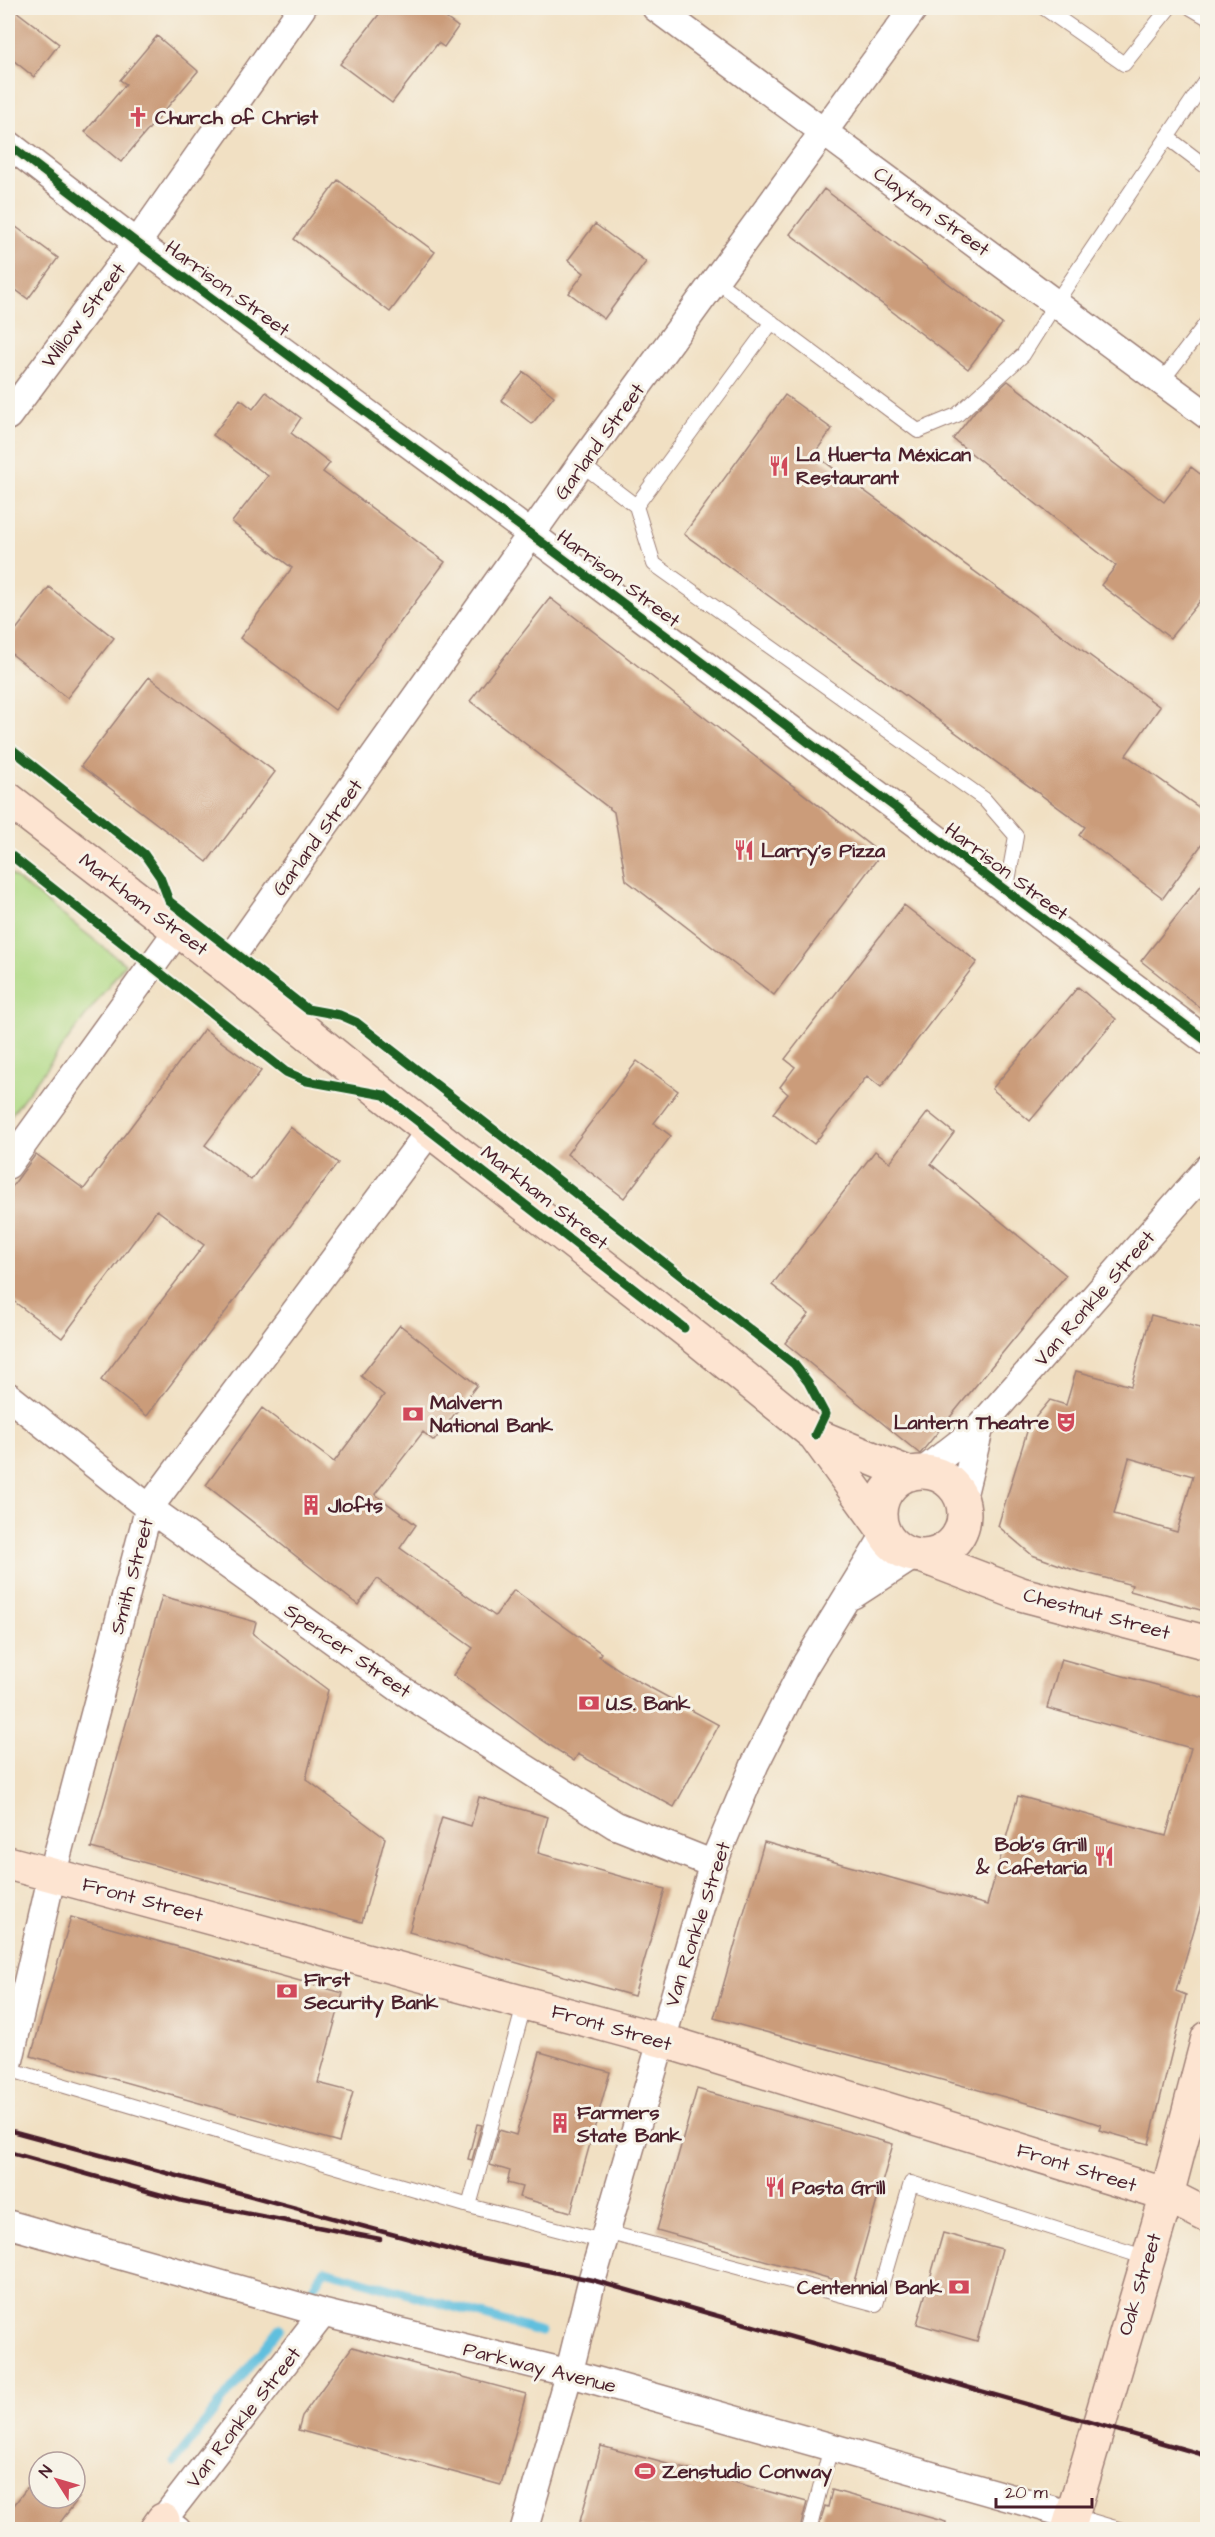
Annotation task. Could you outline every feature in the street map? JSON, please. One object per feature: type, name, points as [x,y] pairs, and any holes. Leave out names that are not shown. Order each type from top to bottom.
[{"type":"street","name":"Willow Street","points":[[8,416],[137,243],[302,8]]},
{"type":"street","name":"Clayton Street","points":[[656,8],[1208,416]]},
{"type":"street","name":"Garland Street","points":[[225,966],[581,464],[914,8]]},
{"type":"street","name":"Harrison Street","points":[[8,144],[137,243],[532,535],[1208,1042]]},
{"type":"street","name":"Markham Street","points":[[8,799],[225,966],[384,1095],[431,1129],[815,1435],[883,1530]]},
{"type":"street","points":[[8,1165],[178,930]]},
{"type":"street","name":"Smith Street","points":[[8,2068],[51,1875],[149,1508],[431,1129]]},
{"type":"street","name":"Van Ronkle Street","points":[[916,1473],[980,1427],[1208,1168]]},
{"type":"street","name":"Spencer Street","points":[[8,1396],[149,1508],[399,1688],[615,1824],[713,1864]]},
{"type":"street","name":"Van Ronkle Street","points":[[963,1508],[980,1427]]},
{"type":"street","name":"Markham Street","points":[[815,1435],[916,1473]]},
{"type":"street","points":[[963,1508],[962,1528],[952,1544],[936,1554],[919,1556],[902,1552],[883,1530],[879,1513],[882,1500],[893,1484],[916,1473],[946,1479],[963,1508],[987,1580]]},
{"type":"street","name":"Van Ronkle Street","points":[[524,2529],[569,2373],[604,2237],[713,1864],[760,1754],[804,1667],[846,1599],[883,1530]]},
{"type":"street","name":"Van Ronkle Street","points":[[846,1599],[919,1556]]},
{"type":"street","name":"Chestnut Street","points":[[919,1556],[1021,1594],[1208,1643]]},
{"type":"street","name":"Front Street","points":[[8,1863],[661,2040],[1167,2195],[1208,2216]]},
{"type":"street","name":"Oak Street","points":[[1069,2522],[1167,2195],[1208,2038]]},
{"type":"street","name":"Parkway Avenue","points":[[8,2224],[323,2313],[569,2373],[831,2447],[1069,2522]]},
{"type":"street","name":"Van Ronkle Street","points":[[165,2526],[323,2313]]},
{"type":"lane","points":[[1044,8],[1124,64],[1169,8]]},
{"type":"lane","points":[[1191,8],[1208,18]]},
{"type":"lane","points":[[715,280],[918,431],[957,415],[1023,355],[1208,77]]},
{"type":"lane","points":[[1167,137],[1208,168]]},
{"type":"lane","points":[[1161,382],[1208,321]]},
{"type":"lane","points":[[636,506],[772,322]]},
{"type":"lane","points":[[581,464],[636,506],[654,564],[984,799],[1016,836],[1006,892]]},
{"type":"lane","points":[[469,2206],[525,2002]]},
{"type":"lane","points":[[8,2068],[469,2206],[876,2304],[911,2183],[1147,2258]]},
{"type":"lane","points":[[809,2529],[831,2447]]},
{"type":"lane","points":[[1069,2522],[1122,2529]]},
{"type":"green space","points":[[8,872],[125,964],[8,1119]]},
{"type":"building","points":[[8,8],[12,8],[59,44],[34,77],[8,56]]},
{"type":"building","points":[[384,8],[432,8],[458,27],[444,47],[438,43],[392,103],[340,64]]},
{"type":"building","points":[[157,36],[198,71],[121,162],[85,132],[126,84],[120,80]]},
{"type":"building","points":[[338,180],[435,252],[390,312],[294,239]]},
{"type":"building","points":[[824,189],[1002,324],[968,369],[790,234]]},
{"type":"building","points":[[8,221],[58,258],[28,299],[8,284]]},
{"type":"building","points":[[595,224],[646,262],[604,319],[569,293],[584,273],[568,260]]},
{"type":"building","points":[[524,372],[554,396],[532,424],[501,400]]},
{"type":"building","points":[[1008,381],[1164,502],[1191,467],[1208,480],[1208,591],[1170,638],[1101,585],[1116,566],[953,439],[975,411]]},
{"type":"building","points":[[266,392],[301,418],[291,433],[330,463],[323,472],[445,562],[335,710],[240,638],[292,568],[232,522],[268,476],[213,435],[240,399],[253,409]]},
{"type":"building","points":[[785,395],[832,429],[814,454],[1160,707],[1126,755],[1208,814],[1208,836],[1163,898],[1079,835],[1085,827],[684,534]]},
{"type":"building","points":[[49,587],[114,638],[67,698],[8,651],[8,640]]},
{"type":"building","points":[[550,598],[881,854],[774,995],[626,880],[614,812],[470,701]]},
{"type":"building","points":[[149,677],[275,772],[207,862],[81,766]]},
{"type":"building","points":[[1208,877],[1208,1014],[1141,961]]},
{"type":"building","points":[[904,905],[977,962],[881,1087],[867,1076],[814,1144],[773,1113],[788,1094],[780,1087],[795,1067],[785,1059]]},
{"type":"building","points":[[1078,987],[1116,1019],[1030,1121],[992,1089]]},
{"type":"building","points":[[204,1029],[261,1071],[205,1145],[251,1180],[290,1127],[338,1163],[147,1416],[101,1380],[204,1245],[157,1210],[62,1338],[8,1297],[8,1192],[36,1154],[84,1189]]},
{"type":"building","points":[[637,1061],[678,1091],[654,1123],[671,1136],[624,1198],[567,1154]]},
{"type":"building","points":[[928,1112],[954,1133],[931,1164],[1066,1275],[920,1454],[785,1343],[809,1314],[772,1285],[875,1151],[890,1162]]},
{"type":"building","points":[[1151,1315],[1208,1330],[1208,1612],[1130,1591],[1132,1585],[1071,1569],[1032,1555],[998,1526],[1029,1425],[1050,1400],[1066,1405],[1076,1371],[1131,1386]],"holes":[[[1129,1458],[1193,1476],[1177,1532],[1114,1514]]]},
{"type":"building","points":[[400,1325],[477,1385],[434,1441],[423,1432],[375,1494],[416,1525],[400,1548],[495,1616],[514,1590],[601,1653],[599,1656],[627,1675],[719,1725],[674,1807],[578,1754],[574,1761],[539,1738],[453,1675],[473,1648],[377,1579],[358,1605],[206,1485],[262,1408],[334,1462],[384,1395],[361,1376]]},
{"type":"building","points":[[162,1596],[256,1622],[253,1634],[328,1690],[306,1779],[385,1838],[362,1922],[91,1848]]},
{"type":"building","points":[[1061,1659],[1208,1699],[1208,1882],[1176,1991],[1186,1995],[1149,2144],[1099,2130],[1101,2125],[1067,2114],[714,2018],[764,1842],[987,1905],[1018,1796],[1166,1836],[1191,1748],[1047,1708]]},
{"type":"building","points":[[479,1797],[548,1817],[538,1853],[665,1889],[634,1996],[409,1932],[442,1817],[471,1826]]},
{"type":"building","points":[[71,1917],[343,1993],[318,2083],[353,2092],[339,2142],[31,2056]]},
{"type":"building","name":"Farmers State Bank","points":[[540,2052],[610,2072],[571,2212],[519,2197],[522,2187],[507,2183],[510,2171],[490,2165],[499,2130],[516,2135]]},
{"type":"building","name":"Pasta Grill","points":[[697,2089],[893,2144],[853,2285],[657,2230]]},
{"type":"building","points":[[477,2124],[482,2125],[472,2160],[468,2159]]},
{"type":"building","name":"Centennial Bank","points":[[943,2233],[1002,2249],[977,2341],[917,2324]]},
{"type":"building","points":[[352,2347],[526,2394],[501,2485],[298,2430],[302,2416]]},
{"type":"building","name":"Zenstudio Conway","points":[[601,2446],[807,2502],[800,2529],[597,2529],[579,2525]]},
{"type":"building","points":[[27,2488],[27,2510],[70,2510],[55,2529],[8,2529],[8,2513]]},
{"type":"building","points":[[832,2490],[946,2522],[945,2529],[818,2529],[825,2506],[828,2507]]},
{"type":"waterway","points":[[314,2285],[325,2270],[541,2332]]},
{"type":"waterway","points":[[174,2462],[280,2328]]},
{"type":"railway","points":[[8,2130],[469,2255],[592,2280],[1208,2456]]},
{"type":"railway","points":[[8,2152],[183,2201],[380,2239]]},
{"type":"cycle path","points":[[8,144],[137,243],[532,535],[1208,1042]]},
{"type":"cycle path","points":[[8,746],[144,854],[160,877],[169,901],[307,1009],[340,1015],[356,1022],[794,1364],[808,1382],[825,1414],[815,1435]]},
{"type":"cycle path","points":[[8,853],[286,1072],[307,1081],[384,1095],[684,1328]]},
{"type":"place","name":"Church of Christ","points":[[138,117]]},
{"type":"place","name":"La Huerta Méxican Restaurant","points":[[779,466]]},
{"type":"place","name":"Larry's Pizza","points":[[744,850]]},
{"type":"place","name":"Malvern National Bank","points":[[413,1414]]},
{"type":"place","name":"Lantern Theatre","points":[[1066,1422]]},
{"type":"place","name":"Jlofts","points":[[311,1505]]},
{"type":"place","name":"U.S. Bank","points":[[589,1703]]},
{"type":"place","name":"Bob's Grill & Cafetaria","points":[[1104,1856]]},
{"type":"place","name":"First Security Bank","points":[[287,1991]]},
{"type":"place","name":"Farmers State Bank","points":[[560,2123]]},
{"type":"place","name":"Pasta Grill","points":[[775,2187]]},
{"type":"place","name":"Centennial Bank","points":[[959,2287]]},
{"type":"place","name":"Zenstudio Conway","points":[[645,2471]]}]
